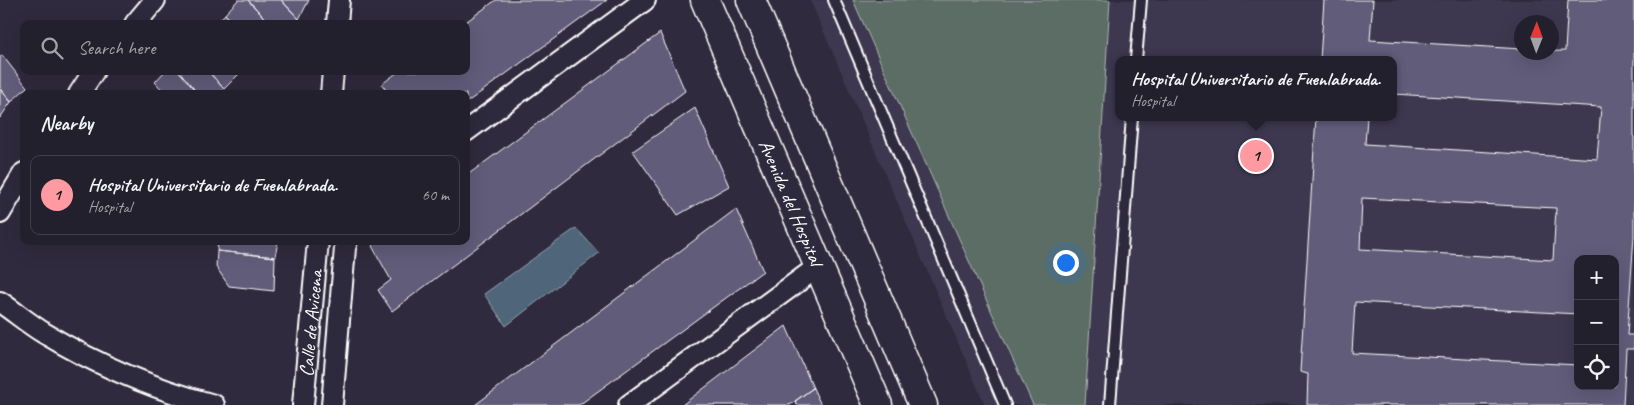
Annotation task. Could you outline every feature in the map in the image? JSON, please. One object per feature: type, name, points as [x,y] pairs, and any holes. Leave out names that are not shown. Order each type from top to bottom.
[{"type":"main road","name":"Avenida del Hospital","points":[[705,0],[878,405]]},
{"type":"main road","name":"Avenida del Hospital","points":[[751,0],[923,405]]},
{"type":"street","points":[[138,20],[156,0]]},
{"type":"street","points":[[337,20],[339,0]]},
{"type":"street","points":[[470,128],[645,0]]},
{"type":"street","points":[[81,90],[91,75]]},
{"type":"street","points":[[331,90],[333,75]]},
{"type":"street","points":[[0,213],[20,180]]},
{"type":"street","name":"Calle de Avicena","points":[[303,405],[318,245]]},
{"type":"street","points":[[332,405],[346,245]]},
{"type":"street","points":[[629,405],[819,266]]},
{"type":"street","points":[[0,302],[43,332],[104,366],[176,395],[214,405]]},
{"type":"lane","points":[[834,0],[1004,405]]},
{"type":"lane","points":[[1136,56],[1141,0]]},
{"type":"lane","points":[[1110,405],[1132,121]]},
{"type":"shaded area","points":[[810,0],[1634,0],[1634,405],[985,405]]},
{"type":"green space","points":[[853,0],[1110,0],[1085,405],[1033,405]]},
{"type":"water","points":[[576,228],[599,253],[506,326],[484,294]]},
{"type":"building","points":[[238,0],[248,0],[266,20],[230,20],[225,14]]},
{"type":"building","points":[[248,0],[281,0],[299,19],[298,20],[266,20]]},
{"type":"building","points":[[281,0],[309,0],[299,19]]},
{"type":"building","points":[[496,0],[607,0],[470,100],[470,90],[386,90],[382,84],[394,75],[470,75],[468,20]]},
{"type":"building","points":[[1324,0],[1373,0],[1370,40],[1514,49],[1514,60],[1559,60],[1559,51],[1565,51],[1568,0],[1634,0],[1634,236],[1627,335],[1634,335],[1634,349],[1626,349],[1623,405],[1307,405],[1308,374],[1300,372],[1316,121],[1367,121],[1365,144],[1597,159],[1601,107],[1397,94],[1397,56],[1320,56]],"holes":[[[1362,198],[1556,208],[1553,260],[1360,249]],[[1574,255],[1619,255],[1619,390],[1574,390],[1574,365],[1352,353],[1355,302],[1574,314]]]},
{"type":"building","points":[[225,14],[230,20],[219,20]]},
{"type":"building","points":[[660,33],[685,91],[392,311],[378,290],[391,280],[372,246],[470,245],[470,173]]},
{"type":"building","points":[[2,55],[27,87],[20,90],[20,94],[11,102],[0,87],[0,56]]},
{"type":"building","points":[[161,75],[182,75],[195,90],[162,90],[155,82]]},
{"type":"building","points":[[182,75],[212,75],[224,89],[223,90],[195,90]]},
{"type":"building","points":[[212,75],[238,75],[224,89]]},
{"type":"building","points":[[0,89],[11,102],[0,118]]},
{"type":"building","points":[[695,108],[729,186],[678,215],[633,151]]},
{"type":"building","points":[[736,209],[763,271],[579,405],[475,405]]},
{"type":"building","points":[[218,245],[277,245],[275,257],[217,251]]},
{"type":"building","points":[[217,251],[275,257],[274,291],[229,286],[216,267]]},
{"type":"building","points":[[786,326],[813,388],[790,405],[682,405]]},
{"type":"building","points":[[813,388],[821,405],[797,405],[795,401]]},
{"type":"place","name":"Hospital Universitario de Fuenlabrada.","points":[[1256,156]]}]
